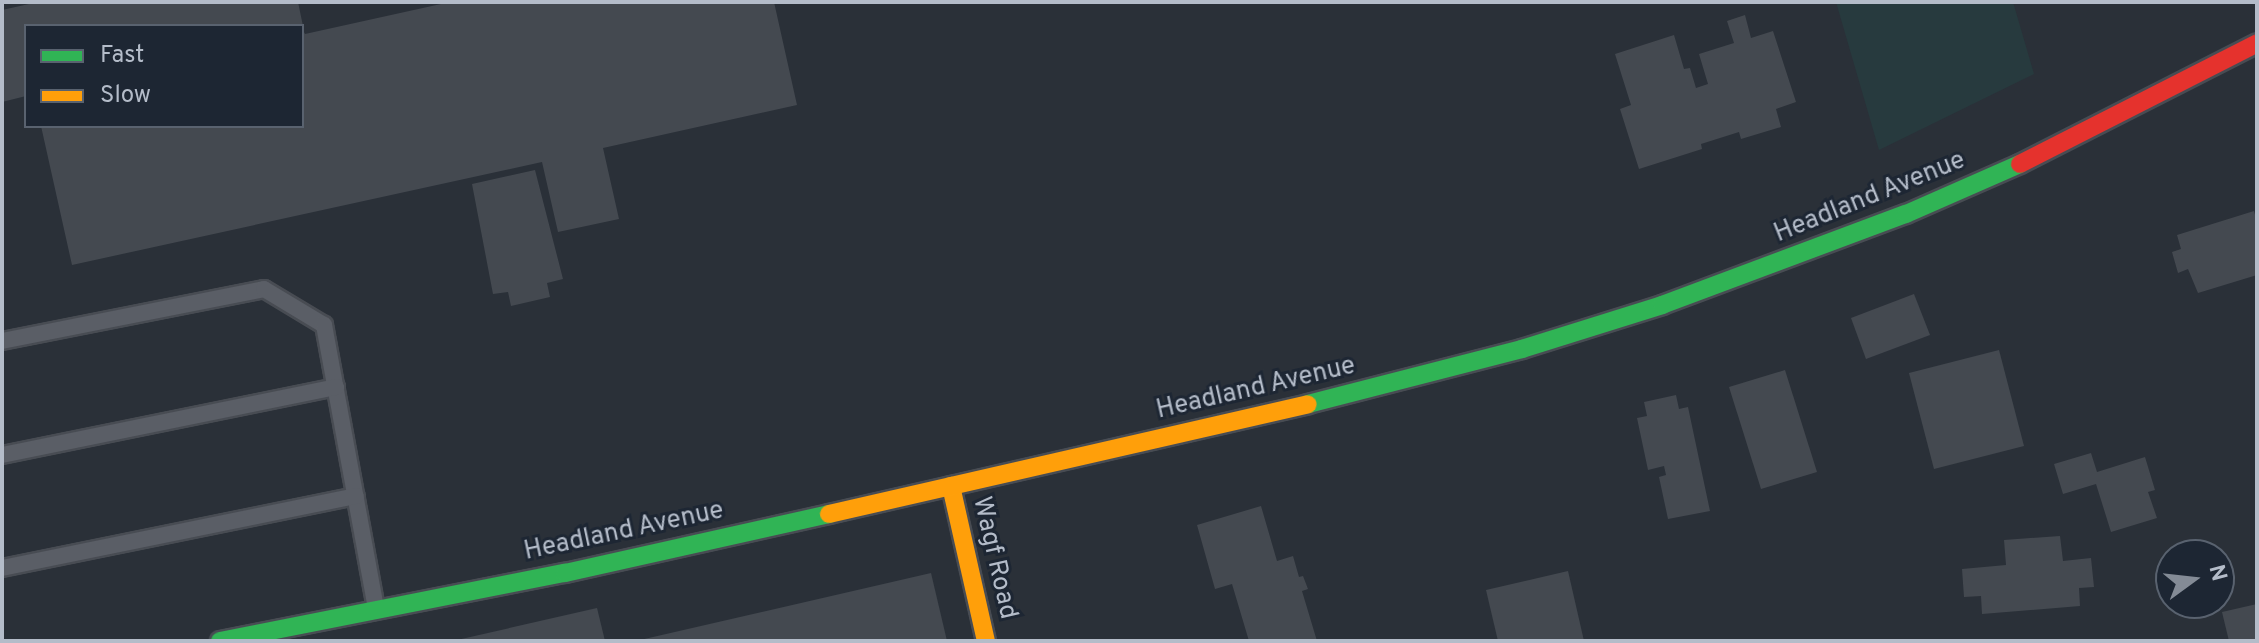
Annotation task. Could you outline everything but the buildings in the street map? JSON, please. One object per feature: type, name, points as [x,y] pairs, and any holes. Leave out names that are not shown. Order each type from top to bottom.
[{"type":"main road","name":"Headland Avenue","points":[[220,641],[565,573],[951,486],[1411,378],[1662,305],[1806,253],[2023,163],[2257,43]]},
{"type":"main road","name":"Wagf Road","points":[[951,486],[986,641]]},
{"type":"lane","points":[[2,341],[264,289],[324,325],[376,611]]},
{"type":"lane","points":[[2,455],[336,387]]},
{"type":"lane","points":[[2,568],[356,496]]},
{"type":"green space","points":[[1836,2],[2013,2],[2034,74],[1879,150]]},
{"type":"traffic: fast","points":[[1308,404],[1522,349],[1662,305],[1906,214],[2020,164]]},
{"type":"traffic: fast","points":[[220,641],[565,573],[829,514]]},
{"type":"traffic: slow","points":[[829,514],[1308,404]]},
{"type":"traffic: slow","points":[[951,486],[986,641]]},
{"type":"traffic: jam","points":[[2020,164],[2257,43]]}]
